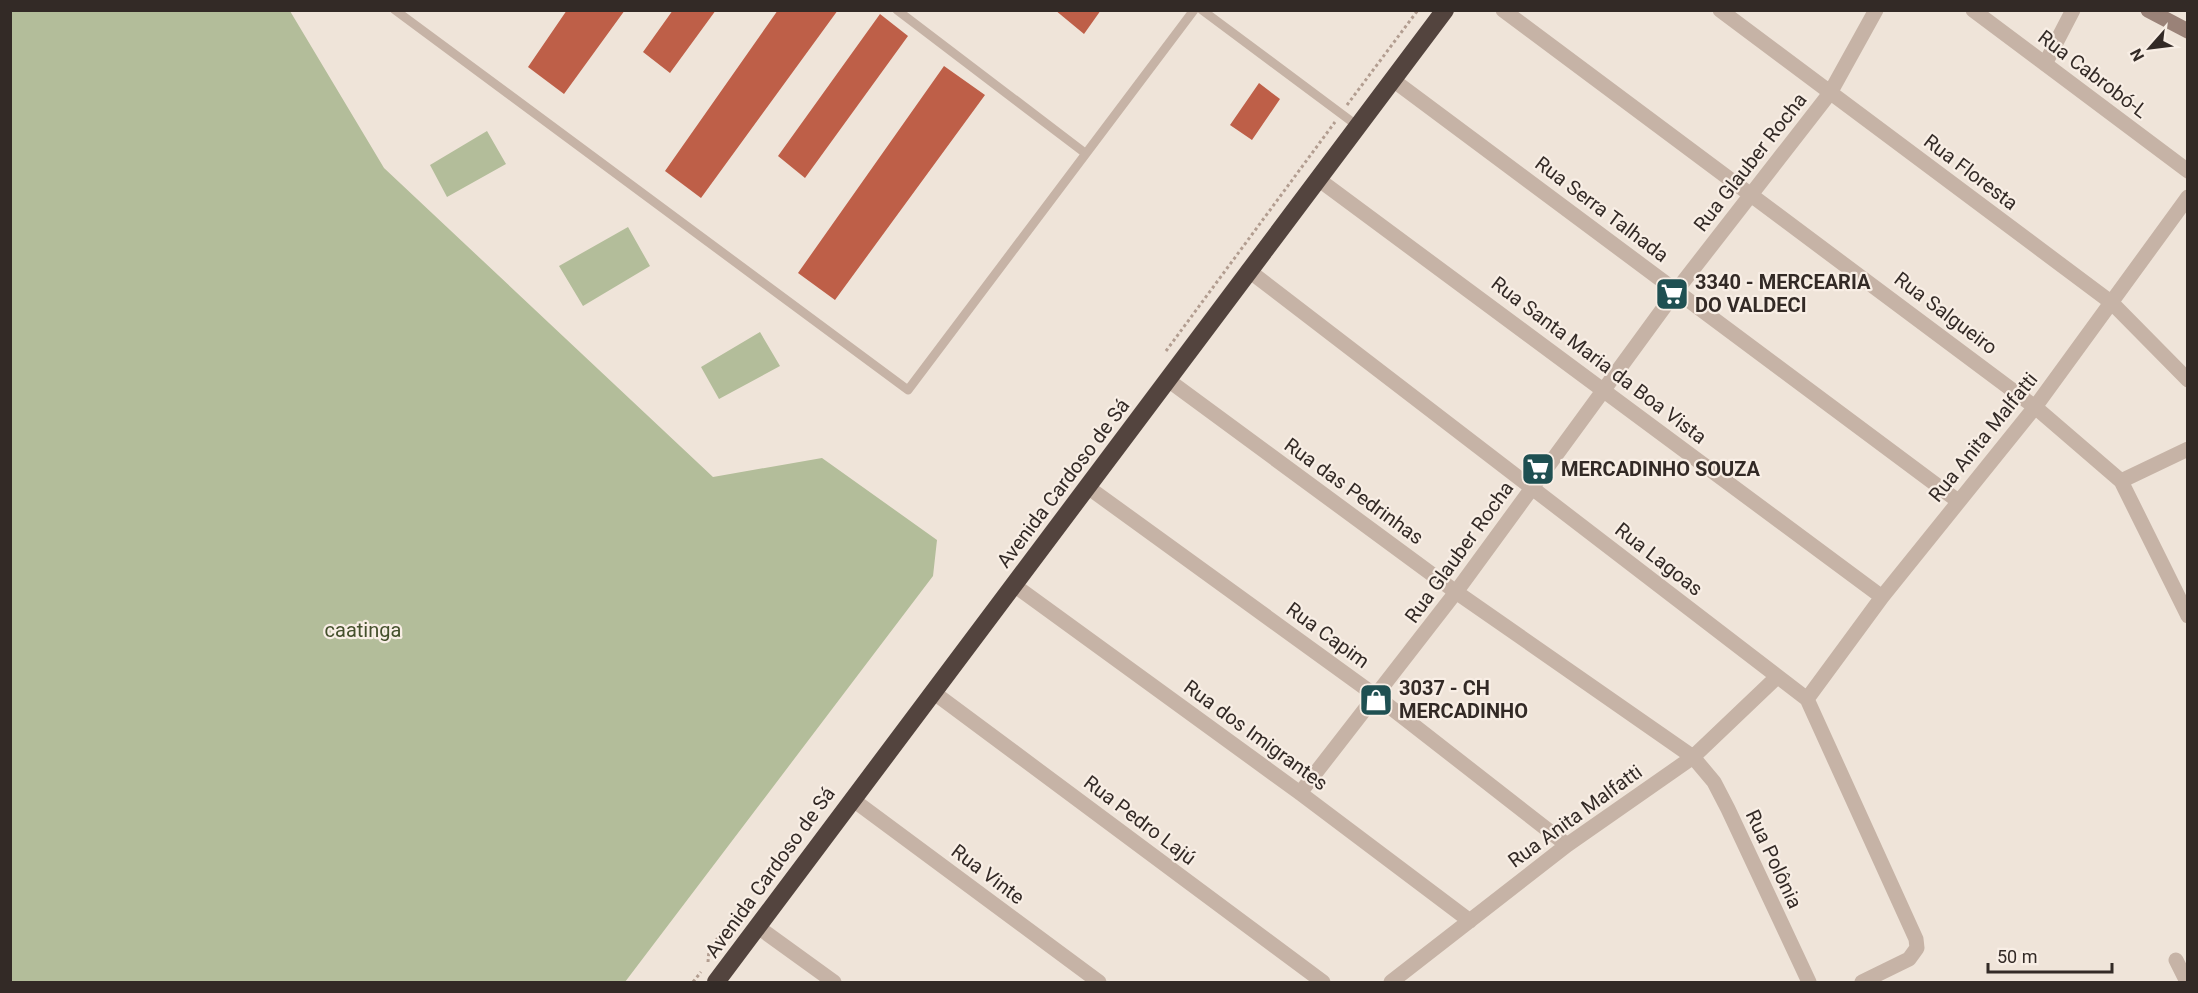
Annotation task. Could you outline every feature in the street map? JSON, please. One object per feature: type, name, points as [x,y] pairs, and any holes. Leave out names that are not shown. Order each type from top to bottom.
[{"type":"highway","name":"Avenida Cardoso de Sá","points":[[716,982],[1089,488],[1248,270],[1359,127],[1445,10]]},
{"type":"street","name":"Rua Salgueiro","points":[[1503,10],[2035,407],[2121,481],[2187,616]]},
{"type":"street","name":"Rua Floresta","points":[[1720,10],[2112,303],[2187,380]]},
{"type":"street","name":"Rua Glauber Rocha","points":[[1300,793],[1456,592],[1676,291],[1830,93],[1876,10]]},
{"type":"street","name":"Rua Cabrobó-L","points":[[1973,10],[2187,171]]},
{"type":"street","points":[[2045,64],[2073,10]]},
{"type":"street","points":[[2148,10],[2187,32]]},
{"type":"street","name":"Rua Serra Talhada","points":[[1393,80],[1958,501]]},
{"type":"street","name":"Rua Santa Maria da Boa Vista","points":[[1318,178],[1882,597]]},
{"type":"street","name":"Rua Anita Malfatti","points":[[1807,699],[1882,597],[2035,407],[2187,197]]},
{"type":"street","name":"Rua Lagoas","points":[[1248,270],[1807,699],[1916,939],[1917,948],[1914,954],[1862,982]]},
{"type":"street","name":"Rua das Pedrinhas","points":[[1168,380],[1456,592],[1693,757]]},
{"type":"street","points":[[2121,481],[2187,449]]},
{"type":"street","name":"Rua Capim","points":[[1089,488],[1376,696],[1567,844]]},
{"type":"street","name":"Rua dos Imigrantes","points":[[1014,585],[1300,793],[1470,921]]},
{"type":"street","name":"Rua Anita Malfatti","points":[[1391,982],[1567,844],[1693,757],[1777,677]]},
{"type":"street","name":"Rua Pedro Lajú","points":[[933,692],[1323,982]]},
{"type":"street","name":"Rua Polônia","points":[[1693,757],[1714,782],[1728,809],[1809,982]]},
{"type":"street","name":"Rua Vinte","points":[[852,799],[1099,982]]},
{"type":"street","points":[[758,927],[834,982]]},
{"type":"street","points":[[2176,960],[2187,982]]},
{"type":"lane","points":[[395,10],[908,390],[1194,10]]},
{"type":"lane","points":[[897,10],[1085,153]]},
{"type":"lane","points":[[1202,10],[1359,127]]},
{"type":"green space","name":"caatinga","points":[[10,11],[290,11],[384,168],[713,477],[822,458],[937,540],[933,576],[625,982],[11,982]]},
{"type":"green space","points":[[487,131],[506,164],[447,197],[430,165]]},
{"type":"green space","points":[[628,227],[650,266],[583,306],[559,266]]},
{"type":"green space","points":[[760,332],[780,366],[719,399],[701,367]]},
{"type":"building","points":[[567,10],[625,10],[564,94],[528,67]]},
{"type":"building","points":[[673,10],[716,10],[670,73],[643,52]]},
{"type":"building","points":[[778,10],[838,10],[701,198],[665,171]]},
{"type":"building","points":[[1055,10],[1101,10],[1084,34]]},
{"type":"building","points":[[880,14],[908,36],[805,178],[778,156]]},
{"type":"building","points":[[944,66],[985,95],[835,300],[798,273]]},
{"type":"building","points":[[1259,83],[1280,99],[1252,140],[1230,125]]},
{"type":"place","name":"3340 - MERCEARIA DO VALDECI","points":[[1672,294]]},
{"type":"place","name":"MERCADINHO SOUZA","points":[[1538,469]]},
{"type":"place","name":"3037 - CH MERCADINHO","points":[[1376,700]]}]
